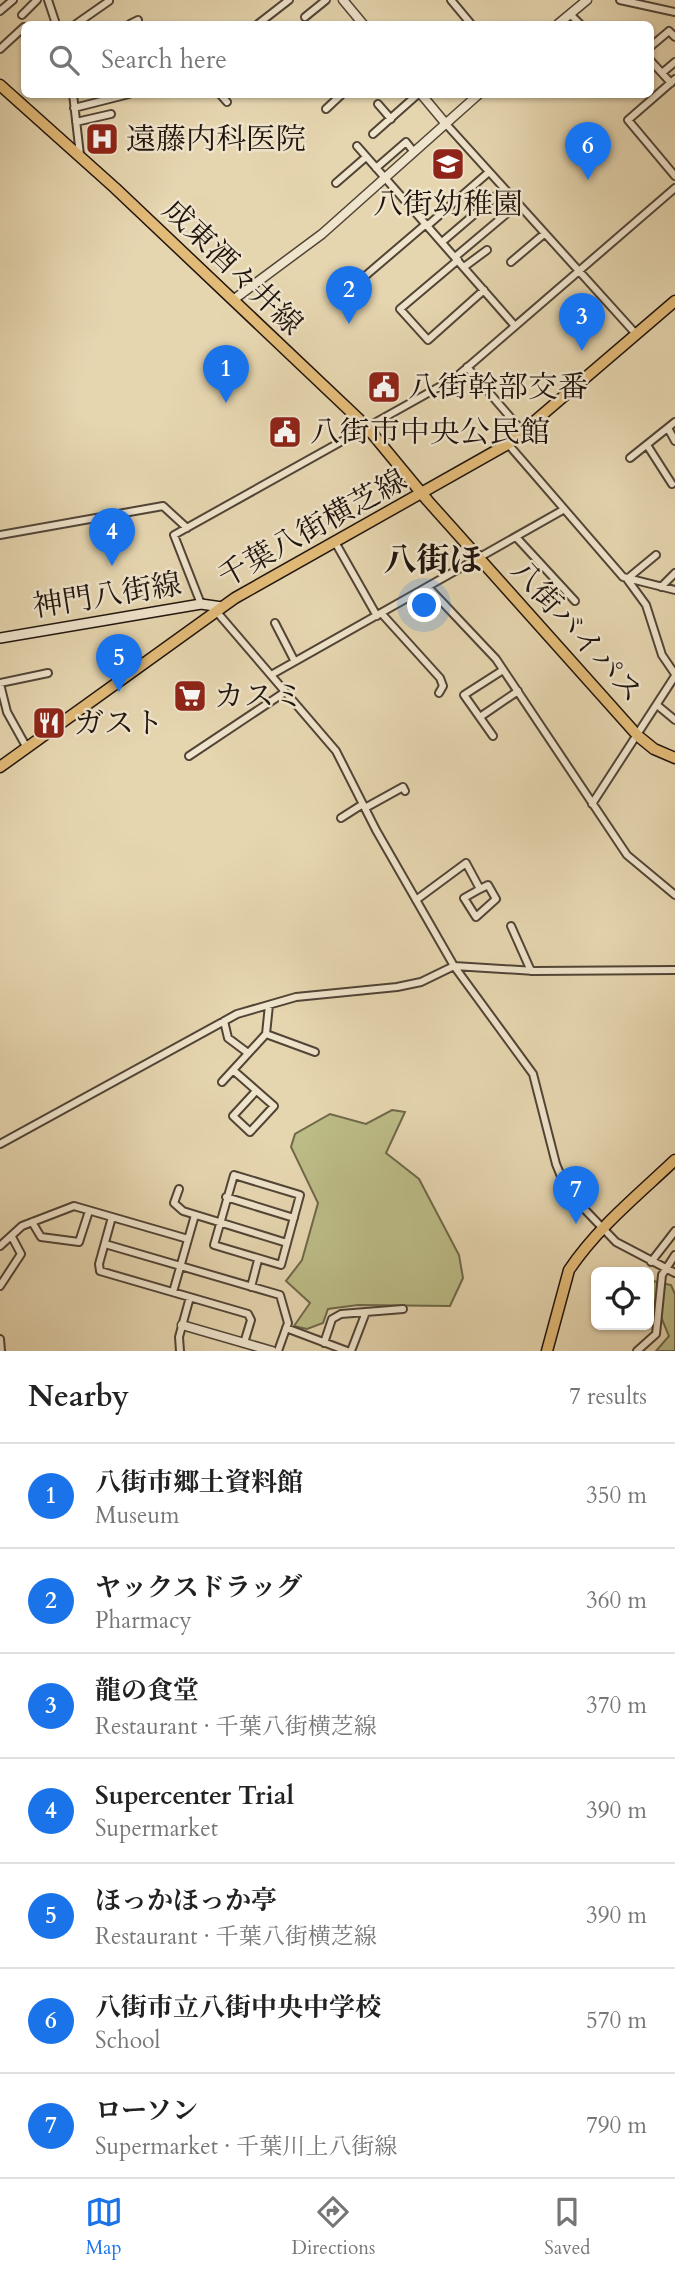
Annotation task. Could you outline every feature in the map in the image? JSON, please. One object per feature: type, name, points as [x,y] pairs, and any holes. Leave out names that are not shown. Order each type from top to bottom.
[{"type":"main road","name":"成東酒々井線","points":[[0,85],[233,299],[366,426],[422,494]]},
{"type":"main road","name":"千葉八街横芝線","points":[[0,767],[219,609],[508,444],[675,301]]},
{"type":"main road","name":"八街バイパス","points":[[422,494],[638,736],[653,750],[675,758]]},
{"type":"main road","name":"神門八街線","points":[[0,638],[201,604],[219,609]]},
{"type":"main road","points":[[547,1351],[569,1270],[602,1230],[675,1160]]},
{"type":"street","points":[[0,11],[13,0]]},
{"type":"street","points":[[22,15],[37,0]]},
{"type":"street","points":[[48,0],[55,21]]},
{"type":"street","points":[[262,21],[289,0]]},
{"type":"street","points":[[305,17],[326,0]]},
{"type":"street","points":[[343,0],[360,21]]},
{"type":"street","points":[[451,0],[468,21]]},
{"type":"street","points":[[561,21],[576,3],[587,0]]},
{"type":"street","points":[[620,0],[675,12]]},
{"type":"street","points":[[80,21],[109,1]]},
{"type":"street","points":[[570,13],[577,21]]},
{"type":"street","points":[[654,43],[669,30],[675,37]]},
{"type":"street","points":[[0,50],[21,31]]},
{"type":"street","points":[[662,73],[675,62]]},
{"type":"street","points":[[654,64],[673,81],[654,97]]},
{"type":"street","points":[[73,98],[80,157]]},
{"type":"street","points":[[74,108],[113,98]]},
{"type":"street","points":[[326,109],[338,98]]},
{"type":"street","points":[[373,134],[415,98]]},
{"type":"street","points":[[423,98],[636,334]]},
{"type":"street","points":[[233,299],[321,234],[475,98]]},
{"type":"street","points":[[653,98],[628,120],[675,176]]},
{"type":"street","points":[[378,104],[391,118]]},
{"type":"street","points":[[76,122],[111,114]]},
{"type":"street","points":[[376,168],[406,142],[414,152]]},
{"type":"street","points":[[357,146],[515,326]]},
{"type":"street","points":[[336,183],[366,157]]},
{"type":"street","points":[[364,277],[489,172]]},
{"type":"street","points":[[442,242],[504,189]]},
{"type":"street","points":[[201,604],[174,535],[366,426],[439,388],[673,193]]},
{"type":"street","points":[[484,290],[428,340],[400,309],[518,204]]},
{"type":"street","points":[[511,262],[544,234]]},
{"type":"street","points":[[464,267],[487,250]]},
{"type":"street","points":[[467,367],[523,432]]},
{"type":"street","points":[[630,458],[675,422]]},
{"type":"street","points":[[668,428],[675,441]]},
{"type":"street","points":[[508,444],[627,579],[646,606],[662,655],[675,675],[592,804]]},
{"type":"street","points":[[647,444],[672,484]]},
{"type":"street","points":[[0,534],[163,506],[187,528]]},
{"type":"street","points":[[271,676],[564,510]]},
{"type":"street","points":[[516,537],[575,601]]},
{"type":"street","points":[[335,542],[379,615],[440,678],[443,687],[439,693]]},
{"type":"street","points":[[627,579],[656,555]]},
{"type":"street","points":[[661,587],[675,573]]},
{"type":"street","points":[[627,579],[675,590]]},
{"type":"street","points":[[428,587],[503,670],[627,855],[675,895]]},
{"type":"street","points":[[219,609],[271,676],[336,751],[453,966],[533,1074],[562,1181],[602,1230],[616,1242],[675,1273]]},
{"type":"street","points":[[275,623],[295,660]]},
{"type":"street","points":[[493,737],[464,695],[503,670]]},
{"type":"street","points":[[27,748],[7,712],[0,684],[48,673]]},
{"type":"street","points":[[480,718],[518,691]]},
{"type":"street","points":[[189,756],[285,692]]},
{"type":"street","points":[[657,705],[675,720]]},
{"type":"street","points":[[341,818],[403,787],[405,791]]},
{"type":"street","points":[[416,900],[466,863],[480,889]]},
{"type":"street","points":[[488,885],[496,899],[475,917],[464,898],[480,889],[488,885]]},
{"type":"street","points":[[511,926],[531,971]]},
{"type":"street","points":[[0,1144],[224,1021],[311,993],[397,987],[421,982],[453,966],[531,971],[675,970]]},
{"type":"street","points":[[222,1082],[266,1034],[269,1005]]},
{"type":"street","points":[[224,1021],[228,1038],[248,1054]]},
{"type":"street","points":[[266,1034],[315,1052]]},
{"type":"street","points":[[233,1070],[274,1106],[250,1132],[233,1116],[256,1091]]},
{"type":"street","points":[[234,1175],[296,1192],[300,1198],[281,1265],[214,1245],[226,1197],[234,1175]]},
{"type":"street","points":[[179,1189],[174,1203],[195,1215],[287,1243]]},
{"type":"street","points":[[226,1197],[294,1218]]},
{"type":"street","points":[[0,1247],[22,1226],[74,1206],[188,1239]]},
{"type":"street","points":[[32,1222],[41,1237],[79,1242],[89,1211]]},
{"type":"street","points":[[173,1292],[195,1215]]},
{"type":"street","points":[[112,1217],[99,1264],[100,1270],[248,1314],[251,1320],[244,1343]]},
{"type":"street","points":[[651,1262],[675,1231]]},
{"type":"street","points":[[0,1286],[21,1254],[12,1237]]},
{"type":"street","points":[[105,1244],[281,1295],[288,1323],[275,1351],[258,1349],[182,1325]]},
{"type":"street","points":[[637,1351],[656,1334],[655,1320],[665,1269],[675,1255]]},
{"type":"street","points":[[251,1287],[258,1260]]},
{"type":"street","points":[[180,1351],[178,1337],[190,1297]]},
{"type":"street","points":[[324,1343],[332,1319],[348,1312],[403,1309]]},
{"type":"street","points":[[286,1328],[349,1351],[366,1312]]},
{"type":"street","points":[[0,1339],[1,1351]]},
{"type":"green space","points":[[392,1110],[405,1112],[386,1153],[419,1179],[459,1255],[463,1278],[450,1306],[358,1305],[328,1309],[323,1323],[307,1329],[294,1326],[310,1303],[286,1281],[302,1260],[318,1203],[291,1147],[295,1134],[330,1114],[366,1124]]},
{"type":"green space","points":[[654,1281],[671,1285],[675,1294],[675,1351],[656,1351],[669,1336],[654,1300]]},
{"type":"place","name":"遠藤内科医院","points":[[102,139]]},
{"type":"place","name":"八街幼稚園","points":[[448,164]]},
{"type":"place","name":"八街市立八街中央中学校","points":[[588,180]]},
{"type":"place","name":"ヤックスドラッグ","points":[[349,324]]},
{"type":"place","name":"龍の食堂","points":[[582,351]]},
{"type":"place","name":"八街幹部交番","points":[[384,387]]},
{"type":"place","name":"八街市郷土資料館","points":[[226,403]]},
{"type":"place","name":"八街市中央公民館","points":[[285,432]]},
{"type":"place","name":"Supercenter Trial","points":[[112,566]]},
{"type":"place","name":"ほっかほっか亭","points":[[119,692]]},
{"type":"place","name":"カスミ","points":[[190,696]]},
{"type":"place","name":"ガスト","points":[[49,723]]},
{"type":"place","name":"ローソン","points":[[576,1224]]},
{"type":"district","name":"八街ほ","points":[[433,559]]}]
